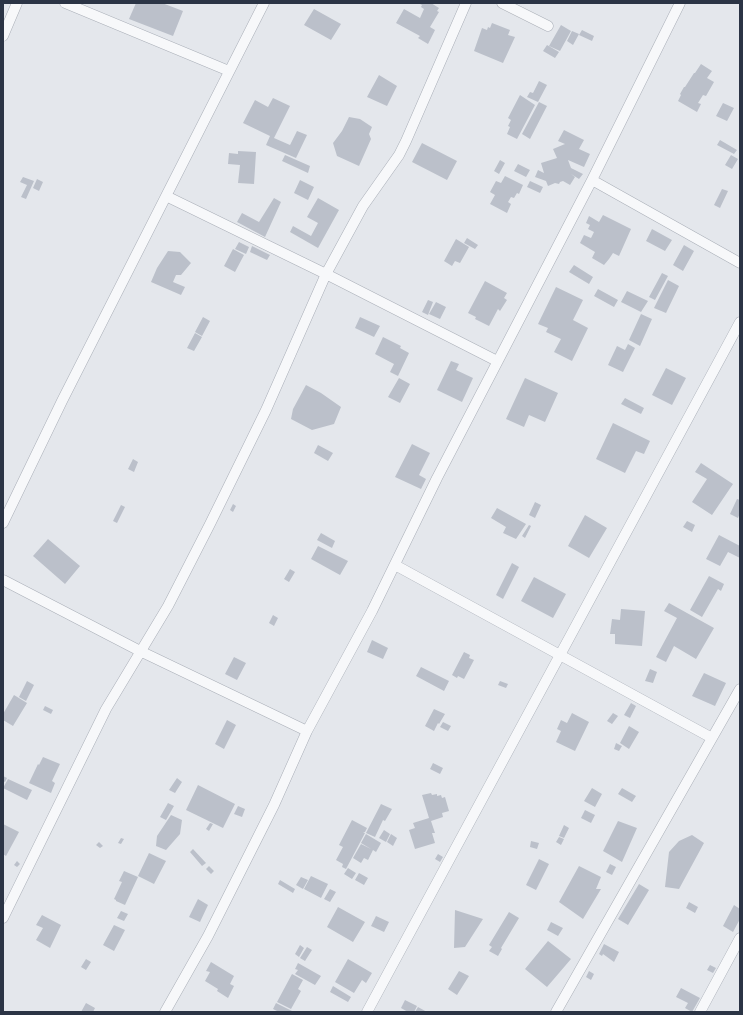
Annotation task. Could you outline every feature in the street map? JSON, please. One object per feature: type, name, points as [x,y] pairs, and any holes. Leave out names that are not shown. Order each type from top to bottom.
[{"type":"street","points":[[3,36],[17,3]]},
{"type":"street","points":[[64,3],[229,71]]},
{"type":"street","points":[[3,523],[62,401],[264,3]]},
{"type":"street","points":[[3,918],[106,710],[168,606],[266,410],[326,274],[363,206],[399,155],[466,3]]},
{"type":"street","points":[[502,3],[548,26]]},
{"type":"street","points":[[165,1012],[208,936],[274,805],[307,731],[372,611],[437,478],[592,180],[680,3]]},
{"type":"street","points":[[592,180],[740,263]]},
{"type":"street","points":[[166,196],[326,274],[498,361]]},
{"type":"street","points":[[367,1012],[740,322]]},
{"type":"street","points":[[395,565],[712,738]]},
{"type":"street","points":[[3,580],[140,651],[307,731]]},
{"type":"street","points":[[556,1012],[604,931],[740,689]]},
{"type":"street","points":[[700,1012],[739,941]]},
{"type":"building","points":[[136,3],[162,3],[183,11],[173,36],[129,19]]},
{"type":"building","points":[[418,3],[431,3],[439,8],[437,11],[439,12],[430,27],[435,30],[428,44],[418,38],[420,36],[396,23],[404,9],[420,18],[424,9],[421,7],[422,5]]},
{"type":"building","points":[[314,9],[341,24],[331,40],[304,25]]},
{"type":"building","points":[[492,23],[510,30],[508,35],[515,37],[503,63],[474,51],[482,28],[487,30],[488,27],[490,28]]},
{"type":"building","points":[[561,25],[571,31],[560,51],[549,46]]},
{"type":"building","points":[[582,30],[594,36],[592,41],[579,35]]},
{"type":"building","points":[[572,31],[579,34],[573,45],[567,41]]},
{"type":"building","points":[[547,45],[559,52],[555,58],[543,51]]},
{"type":"building","points":[[701,64],[712,71],[707,78],[714,82],[706,96],[703,95],[698,103],[701,104],[697,112],[678,101],[684,87]]},
{"type":"building","points":[[379,75],[397,86],[387,106],[367,97]]},
{"type":"building","points":[[539,81],[547,85],[538,102],[527,97],[530,92],[533,93]]},
{"type":"building","points":[[520,95],[535,105],[517,139],[507,134],[510,127],[508,126],[511,120],[508,118]]},
{"type":"building","points":[[273,98],[290,106],[274,138],[290,145],[297,131],[307,135],[296,158],[266,145],[270,136],[243,123],[255,100],[268,107]]},
{"type":"building","points":[[539,102],[547,106],[530,139],[522,134]]},
{"type":"building","points":[[723,103],[734,108],[727,121],[716,116]]},
{"type":"building","points":[[349,117],[360,119],[372,127],[369,134],[371,139],[359,166],[337,156],[333,143],[342,131]]},
{"type":"building","points":[[564,130],[584,140],[579,149],[590,154],[584,167],[568,160],[571,168],[583,174],[579,179],[571,174],[575,177],[570,185],[563,181],[559,184],[555,183],[548,186],[546,181],[535,177],[538,170],[544,173],[541,163],[557,158],[553,149],[565,144],[558,141]]},
{"type":"building","points":[[720,140],[737,150],[734,154],[717,145]]},
{"type":"building","points":[[422,143],[457,161],[447,180],[412,162]]},
{"type":"building","points":[[238,151],[256,152],[254,184],[238,183],[240,165],[228,164],[229,153],[238,154]]},
{"type":"building","points":[[285,155],[310,166],[308,173],[282,161]]},
{"type":"building","points":[[731,155],[738,159],[732,169],[725,165]]},
{"type":"building","points":[[500,160],[505,163],[499,174],[494,171]]},
{"type":"building","points":[[518,164],[530,170],[526,177],[514,171]]},
{"type":"building","points":[[505,176],[523,185],[519,194],[517,193],[514,198],[511,197],[508,202],[511,204],[507,213],[490,204],[495,195],[490,192],[496,181],[501,183]]},
{"type":"building","points":[[23,177],[34,181],[26,199],[21,197],[27,185],[20,182]]},
{"type":"building","points":[[37,179],[43,182],[39,191],[33,188]]},
{"type":"building","points":[[300,180],[314,187],[308,200],[294,193]]},
{"type":"building","points":[[530,181],[543,187],[540,193],[527,187]]},
{"type":"building","points":[[722,189],[728,191],[720,208],[714,205]]},
{"type":"building","points":[[274,198],[281,202],[265,237],[237,222],[242,213],[259,222]]},
{"type":"building","points":[[318,198],[339,210],[318,248],[290,232],[293,226],[311,236],[318,223],[307,217]]},
{"type":"building","points":[[603,215],[631,229],[619,256],[613,253],[604,265],[592,258],[595,252],[580,243],[584,235],[591,238],[594,232],[588,229],[590,225],[586,223],[589,216],[599,222]]},
{"type":"building","points":[[652,229],[672,240],[665,251],[646,241]]},
{"type":"building","points":[[467,238],[478,245],[475,249],[464,243]]},
{"type":"building","points":[[456,239],[469,247],[460,263],[455,261],[452,266],[444,261]]},
{"type":"building","points":[[239,242],[249,247],[246,254],[235,249]]},
{"type":"building","points":[[684,245],[694,251],[683,271],[673,265]]},
{"type":"building","points":[[252,246],[270,255],[267,260],[250,252]]},
{"type":"building","points":[[233,249],[244,255],[235,272],[224,266]]},
{"type":"building","points":[[168,251],[180,252],[191,263],[181,275],[176,275],[173,282],[185,287],[181,295],[151,282],[157,268]]},
{"type":"building","points":[[574,265],[593,277],[589,284],[569,272]]},
{"type":"building","points":[[662,273],[668,276],[655,300],[649,297]]},
{"type":"building","points":[[668,280],[679,286],[666,313],[654,308]]},
{"type":"building","points":[[485,281],[507,293],[504,298],[507,300],[500,311],[498,309],[489,326],[475,319],[476,317],[468,313]]},
{"type":"building","points":[[556,287],[583,300],[573,320],[588,328],[572,361],[554,352],[561,339],[546,332],[548,328],[538,324]]},
{"type":"building","points":[[598,289],[618,300],[614,307],[594,296]]},
{"type":"building","points":[[627,291],[648,301],[641,312],[621,302]]},
{"type":"building","points":[[428,300],[433,302],[428,315],[422,312]]},
{"type":"building","points":[[436,302],[446,307],[440,319],[429,314]]},
{"type":"building","points":[[641,314],[652,319],[640,346],[629,340]]},
{"type":"building","points":[[203,317],[210,321],[202,336],[195,332]]},
{"type":"building","points":[[360,317],[380,326],[374,337],[355,328]]},
{"type":"building","points":[[195,333],[202,337],[194,351],[187,348]]},
{"type":"building","points":[[383,337],[401,346],[400,348],[409,353],[398,376],[390,372],[394,364],[375,354]]},
{"type":"building","points":[[628,344],[635,348],[623,372],[608,365],[617,346],[625,350]]},
{"type":"building","points":[[451,361],[459,364],[456,370],[473,378],[462,402],[437,390]]},
{"type":"building","points":[[666,368],[686,378],[672,405],[652,395]]},
{"type":"building","points":[[399,378],[410,384],[400,403],[388,397]]},
{"type":"building","points":[[525,378],[558,393],[545,422],[529,415],[524,427],[506,419]]},
{"type":"building","points":[[306,385],[321,393],[341,407],[334,424],[312,430],[291,419],[293,409]]},
{"type":"building","points":[[625,398],[644,408],[641,414],[621,404]]},
{"type":"building","points":[[613,423],[650,441],[644,454],[636,451],[625,473],[596,459]]},
{"type":"building","points":[[412,444],[430,453],[419,475],[426,479],[421,489],[395,477]]},
{"type":"building","points":[[318,445],[333,453],[328,461],[314,453]]},
{"type":"building","points":[[133,459],[138,462],[134,472],[128,469]]},
{"type":"building","points":[[701,463],[733,484],[712,515],[692,502],[707,479],[695,472]]},
{"type":"building","points":[[737,499],[740,500],[740,513],[738,518],[730,514]]},
{"type":"building","points":[[535,502],[541,505],[535,518],[529,515]]},
{"type":"building","points":[[233,504],[236,506],[233,512],[230,510]]},
{"type":"building","points":[[121,505],[125,507],[117,523],[113,521]]},
{"type":"building","points":[[497,508],[526,524],[516,539],[503,533],[506,527],[491,518]]},
{"type":"building","points":[[585,515],[607,528],[589,558],[568,546]]},
{"type":"building","points":[[687,521],[695,525],[692,532],[683,527]]},
{"type":"building","points":[[529,525],[531,526],[525,538],[522,536]]},
{"type":"building","points":[[321,533],[335,541],[332,548],[317,540]]},
{"type":"building","points":[[719,535],[740,546],[740,558],[728,552],[720,566],[706,559]]},
{"type":"building","points":[[48,539],[80,566],[65,584],[33,556]]},
{"type":"building","points":[[318,546],[348,561],[340,575],[311,559]]},
{"type":"building","points":[[512,563],[519,567],[503,599],[496,595]]},
{"type":"building","points":[[290,569],[295,572],[289,582],[284,579]]},
{"type":"building","points":[[709,576],[724,584],[721,591],[718,589],[702,617],[690,610]]},
{"type":"building","points":[[534,577],[566,594],[553,618],[521,601]]},
{"type":"building","points":[[669,603],[714,628],[696,659],[674,646],[666,662],[656,657],[677,618],[664,611]]},
{"type":"building","points":[[621,609],[645,611],[642,646],[615,644],[615,634],[610,634],[612,619],[620,620]]},
{"type":"building","points":[[273,615],[278,618],[274,626],[269,623]]},
{"type":"building","points":[[372,640],[388,648],[383,659],[367,652]]},
{"type":"building","points":[[464,652],[470,655],[469,658],[474,660],[464,679],[458,676],[457,678],[452,675]]},
{"type":"building","points":[[234,657],[246,663],[237,680],[225,674]]},
{"type":"building","points":[[421,667],[449,681],[444,691],[416,676]]},
{"type":"building","points":[[650,669],[657,672],[653,683],[645,681]]},
{"type":"building","points":[[704,673],[726,683],[715,706],[692,696]]},
{"type":"building","points":[[27,681],[34,685],[26,701],[19,697]]},
{"type":"building","points":[[500,681],[508,684],[506,688],[498,685]]},
{"type":"building","points":[[14,695],[27,703],[13,726],[3,720],[3,714]]},
{"type":"building","points":[[631,703],[636,706],[630,718],[624,715]]},
{"type":"building","points":[[45,706],[53,710],[51,714],[43,710]]},
{"type":"building","points":[[434,709],[445,714],[434,731],[425,726]]},
{"type":"building","points":[[572,713],[589,722],[575,751],[556,742],[561,731],[557,729],[561,720],[567,723]]},
{"type":"building","points":[[613,713],[618,716],[612,724],[607,721]]},
{"type":"building","points":[[227,720],[236,725],[224,749],[215,744]]},
{"type":"building","points":[[443,722],[451,726],[448,731],[440,727]]},
{"type":"building","points":[[629,726],[639,732],[629,749],[620,743]]},
{"type":"building","points":[[616,743],[622,746],[619,751],[614,749]]},
{"type":"building","points":[[43,757],[60,764],[52,781],[55,783],[51,793],[29,783]]},
{"type":"building","points":[[433,763],[443,768],[440,774],[430,769]]},
{"type":"building","points":[[3,776],[7,778],[5,782],[3,781]]},
{"type":"building","points":[[177,778],[182,782],[175,793],[169,790]]},
{"type":"building","points":[[8,779],[32,790],[27,800],[3,788]]},
{"type":"building","points":[[198,785],[235,804],[223,828],[186,810]]},
{"type":"building","points":[[592,788],[602,794],[595,807],[584,801]]},
{"type":"building","points":[[622,788],[636,796],[632,802],[618,794]]},
{"type":"building","points":[[431,793],[432,795],[437,794],[437,796],[441,795],[442,798],[445,797],[449,811],[442,813],[443,817],[431,821],[435,833],[432,833],[435,843],[415,849],[409,830],[415,828],[413,823],[429,818],[422,795]]},
{"type":"building","points":[[168,803],[174,806],[166,820],[160,817]]},
{"type":"building","points":[[381,804],[392,809],[385,821],[383,820],[375,837],[366,833]]},
{"type":"building","points":[[238,806],[245,809],[242,817],[234,814]]},
{"type":"building","points":[[585,810],[595,815],[591,823],[581,818]]},
{"type":"building","points":[[171,815],[182,820],[180,834],[166,850],[156,846],[157,836]]},
{"type":"building","points":[[352,820],[367,828],[365,832],[363,832],[365,833],[346,869],[342,867],[343,864],[336,860],[343,847],[339,845]]},
{"type":"building","points":[[618,821],[637,828],[622,862],[603,851]]},
{"type":"building","points":[[210,823],[213,824],[209,831],[206,829]]},
{"type":"building","points":[[3,824],[19,832],[6,856],[3,854]]},
{"type":"building","points":[[564,825],[569,828],[564,838],[559,836]]},
{"type":"building","points":[[384,830],[390,834],[386,842],[379,838]]},
{"type":"building","points":[[366,834],[381,843],[376,852],[373,850],[368,860],[364,858],[361,863],[353,858],[361,844],[371,849],[361,843]]},
{"type":"building","points":[[391,834],[397,838],[393,846],[387,842]]},
{"type":"building","points":[[692,835],[704,843],[679,889],[665,887],[669,852],[679,841]]},
{"type":"building","points":[[559,837],[564,839],[561,845],[556,842]]},
{"type":"building","points":[[121,838],[124,839],[121,844],[118,843]]},
{"type":"building","points":[[531,841],[539,843],[537,849],[530,847]]},
{"type":"building","points":[[99,842],[103,846],[100,848],[96,845]]},
{"type":"building","points":[[193,849],[206,863],[202,866],[190,852]]},
{"type":"building","points":[[149,853],[166,861],[154,884],[138,876]]},
{"type":"building","points":[[438,854],[443,857],[440,862],[435,859]]},
{"type":"building","points":[[539,859],[549,864],[536,890],[526,885]]},
{"type":"building","points":[[17,861],[20,864],[17,867],[14,865]]},
{"type":"building","points":[[610,864],[616,867],[612,875],[606,872]]},
{"type":"building","points":[[209,866],[214,871],[211,874],[206,869]]},
{"type":"building","points":[[579,866],[601,877],[596,889],[601,889],[583,919],[559,902]]},
{"type":"building","points":[[348,868],[356,873],[352,879],[344,874]]},
{"type":"building","points":[[124,871],[138,877],[125,905],[114,899],[122,882],[119,881]]},
{"type":"building","points":[[359,873],[368,878],[364,885],[355,880]]},
{"type":"building","points":[[311,876],[328,884],[321,898],[304,889]]},
{"type":"building","points":[[301,877],[308,880],[303,889],[296,885]]},
{"type":"building","points":[[280,880],[295,889],[293,893],[278,884]]},
{"type":"building","points":[[639,884],[649,890],[628,925],[618,919]]},
{"type":"building","points":[[330,889],[336,892],[330,902],[324,899]]},
{"type":"building","points":[[198,899],[208,905],[200,922],[189,917]]},
{"type":"building","points":[[689,902],[698,907],[695,913],[686,908]]},
{"type":"building","points":[[734,905],[740,909],[740,919],[733,932],[723,926]]},
{"type":"building","points":[[338,907],[365,922],[353,942],[327,927]]},
{"type":"building","points":[[455,910],[483,919],[465,947],[454,948]]},
{"type":"building","points":[[121,911],[128,914],[124,921],[117,918]]},
{"type":"building","points":[[509,912],[519,918],[501,948],[502,949],[498,956],[489,951],[492,947],[489,945]]},
{"type":"building","points":[[42,915],[61,925],[50,948],[36,940],[43,928],[36,925]]},
{"type":"building","points":[[376,916],[389,922],[384,932],[371,926]]},
{"type":"building","points":[[551,922],[563,928],[558,936],[547,930]]},
{"type":"building","points":[[114,925],[125,930],[114,951],[103,945]]},
{"type":"building","points":[[548,941],[571,959],[547,987],[525,969]]},
{"type":"building","points":[[604,944],[619,952],[614,962],[603,954],[602,956],[599,954]]},
{"type":"building","points":[[300,945],[304,948],[299,957],[295,954]]},
{"type":"building","points":[[307,947],[312,950],[305,961],[300,958]]},
{"type":"building","points":[[86,959],[91,962],[86,970],[81,967]]},
{"type":"building","points":[[348,959],[372,973],[366,983],[362,980],[354,993],[335,982]]},
{"type":"building","points":[[211,962],[234,976],[230,984],[234,986],[228,998],[217,991],[218,989],[205,981],[210,972],[206,971]]},
{"type":"building","points":[[298,963],[321,976],[315,985],[295,974],[298,970],[295,969]]},
{"type":"building","points":[[710,965],[716,968],[713,973],[707,970]]},
{"type":"building","points":[[459,971],[469,976],[457,995],[448,989]]},
{"type":"building","points":[[589,971],[594,974],[591,980],[586,977]]},
{"type":"building","points":[[292,974],[303,980],[298,989],[301,991],[291,1009],[277,1002]]},
{"type":"building","points":[[333,986],[351,997],[348,1002],[330,992]]},
{"type":"building","points":[[681,988],[700,998],[692,1012],[685,1008],[688,1003],[676,997]]},
{"type":"building","points":[[405,1000],[417,1006],[414,1012],[408,1012],[401,1008]]},
{"type":"building","points":[[86,1003],[95,1008],[93,1012],[81,1012]]},
{"type":"building","points":[[276,1003],[294,1012],[279,1012],[273,1009]]},
{"type":"building","points":[[418,1007],[427,1012],[415,1012]]}]
